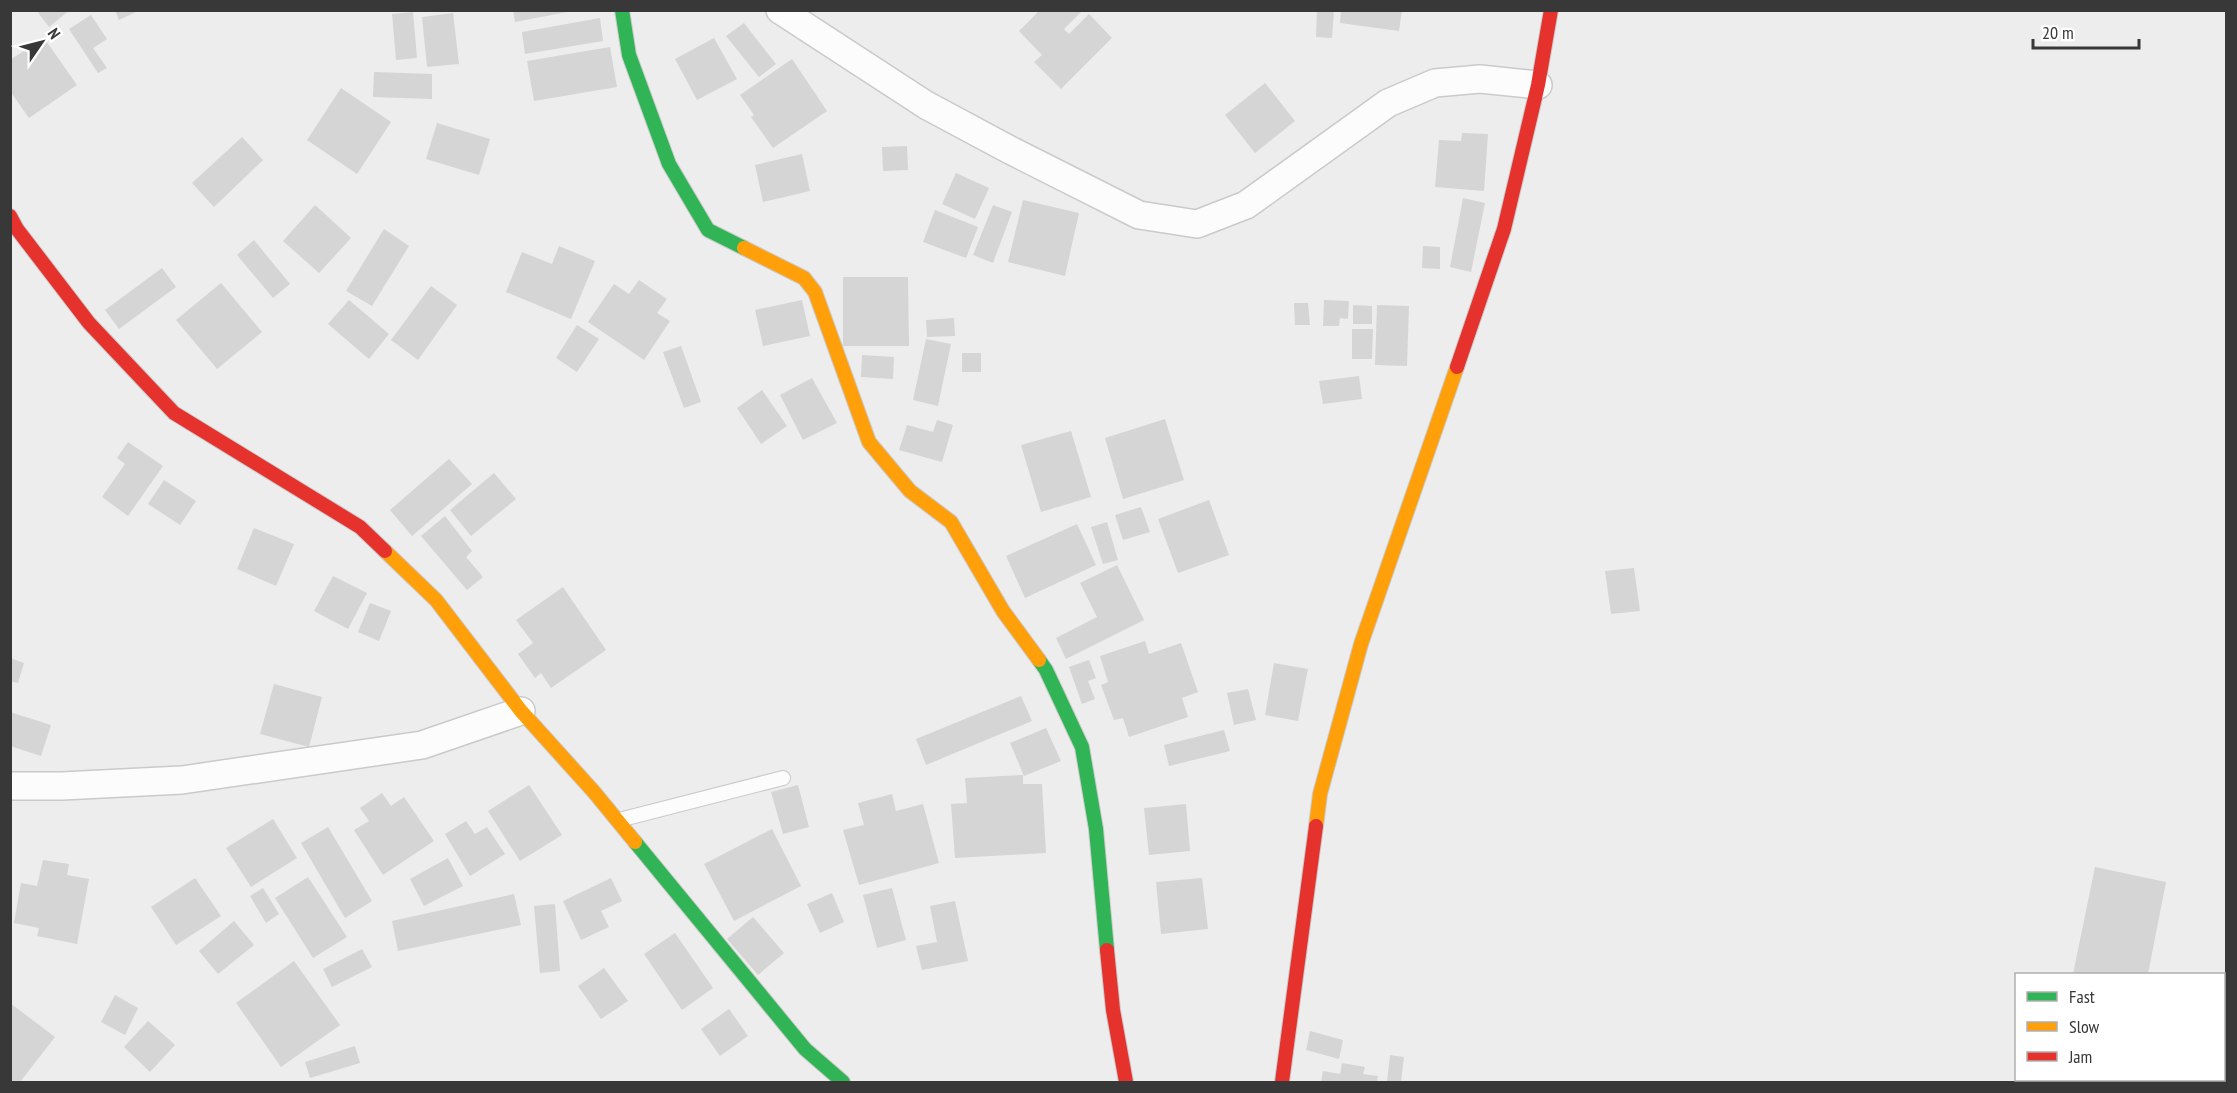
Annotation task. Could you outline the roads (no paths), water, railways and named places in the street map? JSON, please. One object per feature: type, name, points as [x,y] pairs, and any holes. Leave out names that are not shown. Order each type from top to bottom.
[{"type":"street","points":[[622,10],[629,55],[669,164],[690,202],[708,230],[804,278],[816,292],[869,442],[910,492],[951,522],[1003,611],[1046,670],[1082,747],[1096,829],[1113,1010],[1126,1083]]},
{"type":"street","points":[[780,10],[926,105],[1012,151],[1139,215],[1197,224],[1246,205],[1388,103],[1435,83],[1480,79],[1538,85]]},
{"type":"street","points":[[1282,1083],[1320,794],[1361,644],[1504,229],[1538,85],[1551,10]]},
{"type":"street","points":[[10,216],[16,229],[89,323],[174,413],[360,527],[436,600],[521,711],[617,821],[805,1049],[843,1083]]},
{"type":"street","points":[[10,786],[63,786],[182,780],[422,745],[521,711]]},
{"type":"lane","points":[[617,821],[783,778]]}]
